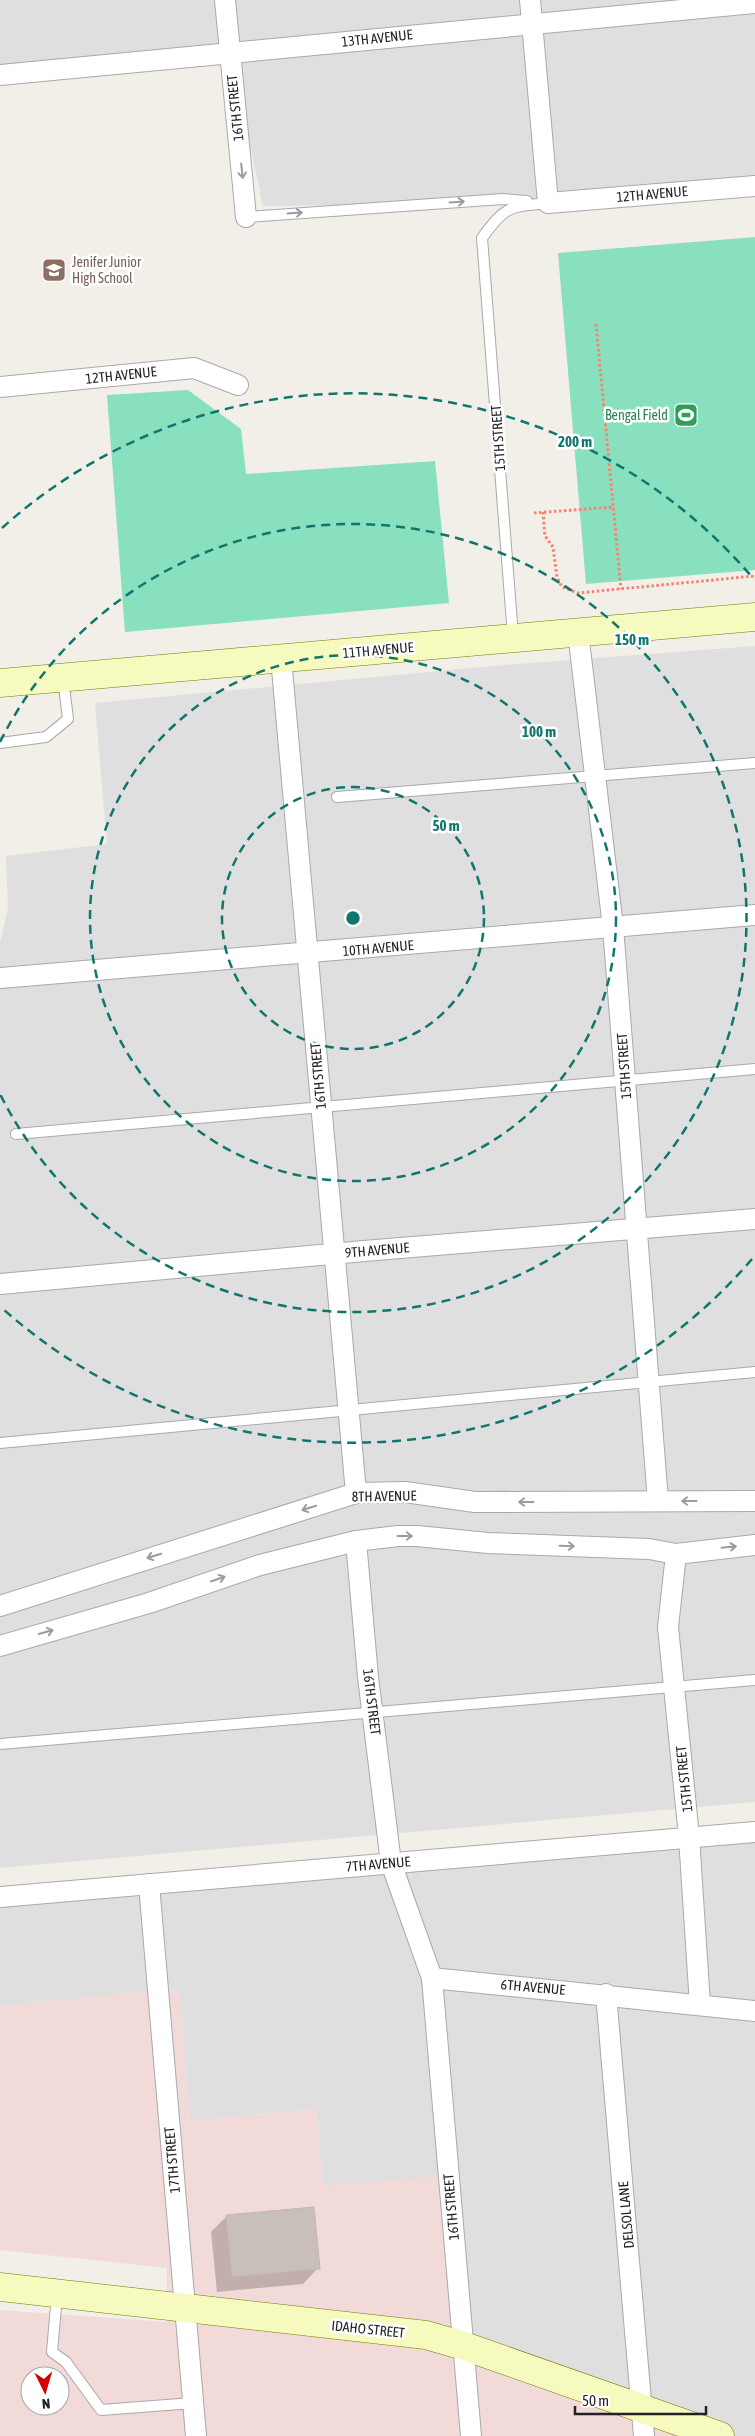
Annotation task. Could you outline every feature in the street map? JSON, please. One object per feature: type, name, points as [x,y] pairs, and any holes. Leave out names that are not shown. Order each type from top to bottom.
[{"type":"main road","name":"11TH AVENUE","points":[[0,683],[755,617]]},
{"type":"main road","name":"IDAHO STREET","points":[[0,2287],[426,2335],[464,2346],[720,2436]]},
{"type":"street","name":"16TH STREET","points":[[225,0],[246,217]]},
{"type":"street","points":[[530,0],[548,203]]},
{"type":"street","name":"13TH AVENUE","points":[[0,75],[755,3]]},
{"type":"street","name":"12TH AVENUE","points":[[548,203],[755,186]]},
{"type":"street","name":"12TH AVENUE","points":[[0,387],[194,368],[238,386]]},
{"type":"street","name":"15TH STREET","points":[[578,632],[613,927],[658,1501]]},
{"type":"street","name":"16TH STREET","points":[[281,658],[356,1493]]},
{"type":"street","name":"10TH AVENUE","points":[[0,978],[308,954],[755,915]]},
{"type":"street","name":"9TH AVENUE","points":[[0,1284],[334,1253],[755,1219]]},
{"type":"street","name":"8TH AVENUE","points":[[0,1606],[356,1493],[405,1492],[475,1502],[755,1501]]},
{"type":"street","points":[[0,1646],[148,1603],[260,1565],[356,1541],[398,1536],[417,1536],[488,1543],[649,1549],[676,1554],[755,1545]]},
{"type":"street","name":"16TH STREET","points":[[356,1541],[373,1712],[391,1863]]},
{"type":"street","name":"15TH STREET","points":[[676,1554],[668,1627],[690,1838],[700,2005]]},
{"type":"street","name":"7TH AVENUE","points":[[0,1897],[755,1832]]},
{"type":"street","points":[[391,1863],[432,1978]]},
{"type":"street","name":"17TH STREET","points":[[149,1884],[196,2436]]},
{"type":"street","name":"16TH STREET","points":[[432,1978],[471,2436]]},
{"type":"street","name":"6TH AVENUE","points":[[432,1978],[606,1994],[755,2011]]},
{"type":"street","name":"DELSOL LANE","points":[[606,1994],[644,2436]]},
{"type":"lane","points":[[246,217],[503,198],[548,203]]},
{"type":"lane","name":"15TH STREET","points":[[513,638],[482,238],[497,218],[513,207],[548,203]]},
{"type":"lane","points":[[0,742],[46,738],[68,719],[63,677]]},
{"type":"lane","points":[[337,797],[755,763]]},
{"type":"lane","points":[[16,1134],[755,1069]]},
{"type":"lane","points":[[0,1442],[755,1372]]},
{"type":"lane","points":[[0,1744],[755,1680]]},
{"type":"lane","points":[[57,2294],[52,2352],[66,2362],[100,2410],[193,2403]]},
{"type":"path","points":[[596,324],[621,589]]},
{"type":"path","points":[[534,513],[614,507]]},
{"type":"path","points":[[542,512],[545,536],[554,547],[557,577],[562,587],[578,593],[755,576]]},
{"type":"shaded area","points":[[0,0],[755,0],[755,186],[548,203],[263,206],[230,53],[0,75]]},
{"type":"shaded area","points":[[755,646],[755,1802],[0,1868],[0,943],[8,908],[6,856],[107,844],[95,703],[504,665]]},
{"type":"shaded area","points":[[755,1831],[755,2436],[720,2436],[464,2346],[323,2186],[316,2109],[190,2121],[179,1989],[0,2006],[0,1897]]},
{"type":"shaded area","points":[[179,1989],[190,2121],[316,2109],[323,2186],[447,2175],[464,2346],[720,2436],[0,2436],[0,2310],[167,2322],[167,2268],[0,2250],[0,2006]]},
{"type":"green space","points":[[755,237],[755,570],[586,584],[558,253]]},
{"type":"green space","points":[[188,390],[241,429],[246,474],[435,461],[449,603],[125,632],[107,395]]},
{"type":"building","points":[[314,2207],[320,2269],[232,2277],[226,2215]]},
{"type":"place","name":"Jenifer Junior High School","points":[[54,270]]},
{"type":"place","name":"Bengal Field","points":[[686,415]]}]
